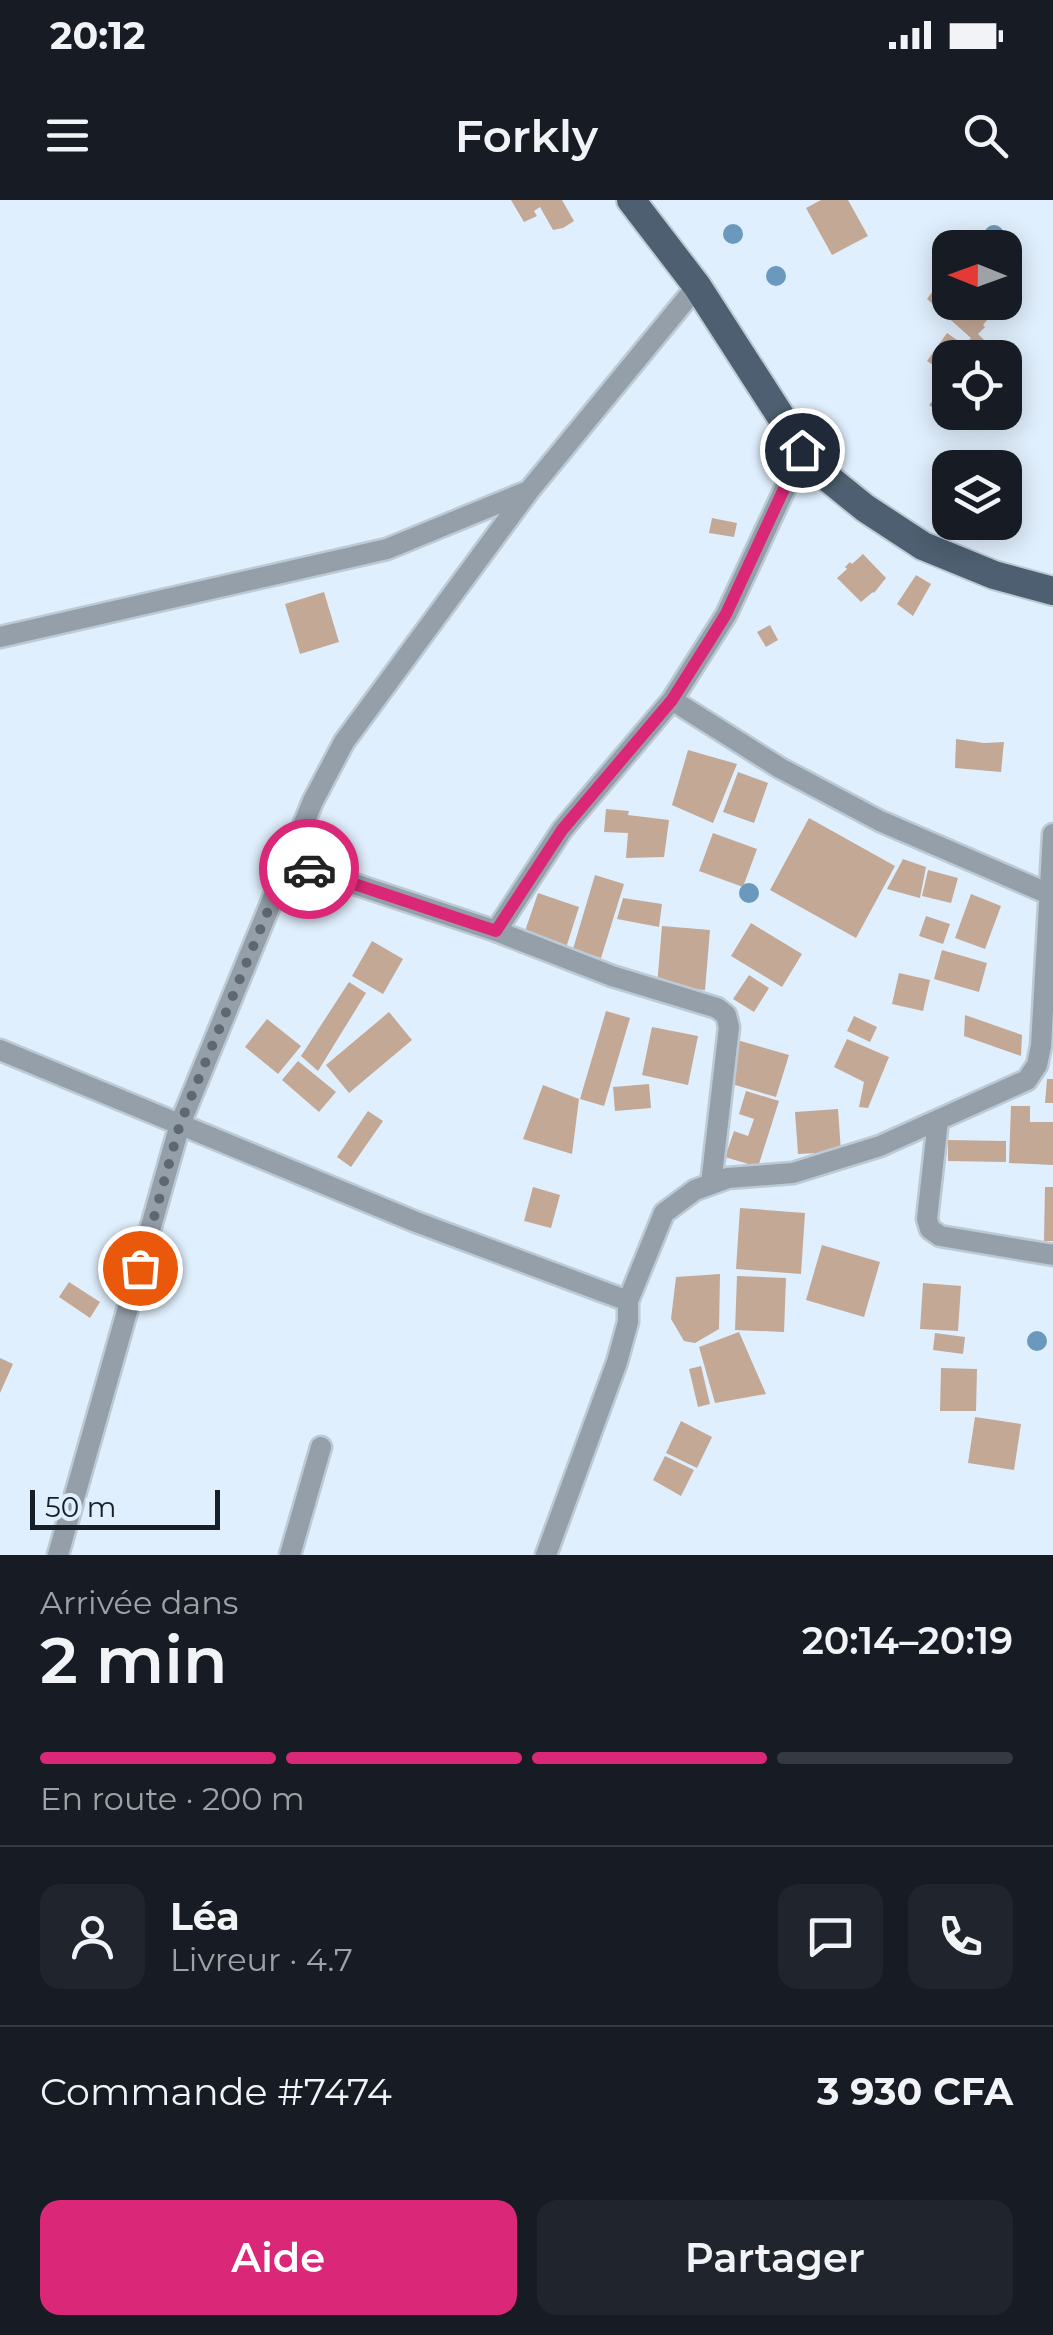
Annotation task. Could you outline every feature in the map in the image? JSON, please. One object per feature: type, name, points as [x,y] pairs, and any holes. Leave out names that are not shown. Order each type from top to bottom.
[{"type":"main road","points":[[631,200],[697,286],[812,464],[865,508],[923,546],[1053,592]]},
{"type":"street","points":[[58,1555],[180,1124],[313,801],[344,742],[528,492],[697,286]]},
{"type":"street","points":[[496,931],[562,830],[672,700],[726,614],[802,450]]},
{"type":"street","points":[[0,637],[387,549],[528,492]]},
{"type":"street","points":[[672,700],[780,768],[880,821],[1049,894]]},
{"type":"street","points":[[546,1555],[617,1362],[628,1322],[628,1300],[664,1213],[695,1190],[728,1178],[793,1174],[880,1146],[1028,1080],[1037,1065],[1041,1046],[1053,834]]},
{"type":"street","points":[[288,862],[496,931],[612,976],[716,1008],[726,1016],[729,1027],[712,1184]]},
{"type":"street","points":[[0,1050],[416,1222],[628,1300]]},
{"type":"street","points":[[938,1120],[927,1219],[930,1229],[940,1236],[1053,1255]]},
{"type":"street","points":[[290,1555],[322,1447]]},
{"type":"building","points":[[511,200],[562,200],[574,221],[553,230],[540,207],[534,211],[537,216],[524,222]]},
{"type":"building","points":[[821,200],[848,200],[868,236],[832,255],[806,208]]},
{"type":"building","points":[[951,320],[987,320],[978,334],[984,340],[971,338]]},
{"type":"building","points":[[712,518],[737,523],[734,537],[709,533]]},
{"type":"building","points":[[863,554],[886,578],[861,602],[837,578]]},
{"type":"building","points":[[916,575],[931,584],[913,616],[897,604]]},
{"type":"building","points":[[324,592],[339,642],[300,654],[285,604]]},
{"type":"building","points":[[770,625],[778,640],[766,647],[757,632]]},
{"type":"building","points":[[956,739],[1004,742],[1001,772],[955,768]]},
{"type":"building","points":[[688,750],[737,764],[713,823],[672,805]]},
{"type":"building","points":[[738,772],[768,783],[754,823],[723,812]]},
{"type":"building","points":[[606,809],[669,820],[664,857],[626,858],[628,833],[604,832]]},
{"type":"building","points":[[809,818],[895,866],[856,938],[770,890]]},
{"type":"building","points":[[713,833],[757,849],[743,887],[699,871]]},
{"type":"building","points":[[903,859],[926,867],[920,898],[887,889]]},
{"type":"building","points":[[928,870],[958,878],[951,903],[922,896]]},
{"type":"building","points":[[595,875],[624,884],[601,958],[573,949]]},
{"type":"building","points":[[538,893],[579,907],[566,948],[524,934]]},
{"type":"building","points":[[971,894],[1001,906],[985,949],[955,938]]},
{"type":"building","points":[[623,898],[662,904],[659,927],[617,919]]},
{"type":"building","points":[[926,916],[950,924],[943,944],[919,936]]},
{"type":"building","points":[[751,923],[802,954],[782,987],[731,956]]},
{"type":"building","points":[[662,926],[710,930],[705,990],[657,986]]},
{"type":"building","points":[[372,941],[403,959],[383,994],[352,976]]},
{"type":"building","points":[[942,950],[987,963],[979,992],[934,979]]},
{"type":"building","points":[[899,973],[930,980],[923,1011],[892,1004]]},
{"type":"building","points":[[749,975],[769,988],[754,1012],[733,999]]},
{"type":"building","points":[[349,982],[366,993],[318,1071],[301,1056]]},
{"type":"building","points":[[606,1011],[630,1018],[604,1106],[580,1099]]},
{"type":"building","points":[[389,1012],[412,1040],[349,1093],[326,1065]]},
{"type":"building","points":[[965,1015],[1022,1035],[1021,1056],[964,1036]]},
{"type":"building","points":[[854,1016],[877,1027],[870,1042],[847,1031]]},
{"type":"building","points":[[267,1019],[301,1046],[278,1074],[245,1047]]},
{"type":"building","points":[[652,1027],[698,1036],[688,1085],[642,1075]]},
{"type":"building","points":[[847,1039],[889,1057],[868,1108],[859,1107],[864,1082],[834,1067]]},
{"type":"building","points":[[737,1040],[789,1055],[776,1097],[725,1082]]},
{"type":"building","points":[[298,1061],[336,1092],[319,1112],[282,1080]]},
{"type":"building","points":[[1047,1079],[1053,1079],[1053,1103],[1045,1103]]},
{"type":"building","points":[[649,1084],[651,1108],[615,1111],[613,1087]]},
{"type":"building","points":[[543,1085],[579,1099],[572,1154],[523,1139]]},
{"type":"building","points":[[746,1091],[779,1101],[758,1167],[725,1157],[734,1131],[748,1136],[754,1119],[739,1114]]},
{"type":"building","points":[[1011,1106],[1030,1106],[1030,1122],[1053,1122],[1053,1165],[1009,1163]]},
{"type":"building","points":[[838,1109],[841,1152],[798,1154],[795,1112]]},
{"type":"building","points":[[368,1111],[383,1121],[351,1167],[337,1157]]},
{"type":"building","points":[[948,1140],[1006,1141],[1006,1162],[948,1161]]},
{"type":"building","points":[[533,1187],[560,1195],[551,1228],[524,1221]]},
{"type":"building","points":[[1045,1187],[1053,1187],[1053,1241],[1044,1241]]},
{"type":"building","points":[[740,1208],[805,1213],[801,1274],[736,1269]]},
{"type":"building","points":[[822,1245],[880,1262],[864,1317],[806,1300]]},
{"type":"building","points":[[720,1274],[719,1329],[695,1343],[684,1341],[671,1319],[676,1277]]},
{"type":"building","points":[[737,1276],[786,1278],[784,1332],[735,1330]]},
{"type":"building","points":[[69,1282],[100,1302],[90,1318],[59,1297]]},
{"type":"building","points":[[923,1283],[961,1286],[958,1331],[920,1329]]},
{"type":"building","points":[[739,1332],[766,1394],[715,1403],[699,1347]]},
{"type":"building","points":[[935,1333],[965,1337],[963,1354],[933,1350]]},
{"type":"building","points":[[0,1358],[13,1364],[0,1393]]},
{"type":"building","points":[[701,1366],[710,1404],[698,1407],[689,1369]]},
{"type":"building","points":[[941,1368],[977,1369],[976,1411],[940,1411]]},
{"type":"building","points":[[975,1417],[1021,1424],[1014,1470],[968,1463]]},
{"type":"building","points":[[681,1421],[712,1437],[697,1468],[666,1453]]},
{"type":"building","points":[[665,1456],[694,1470],[681,1496],[653,1480]]},
{"type":"way so far","points":[[140,1268],[180,1124],[288,862],[309,869]]},
{"type":"route","points":[[309,869],[496,931],[562,830],[672,700],[726,614],[802,450]]}]
